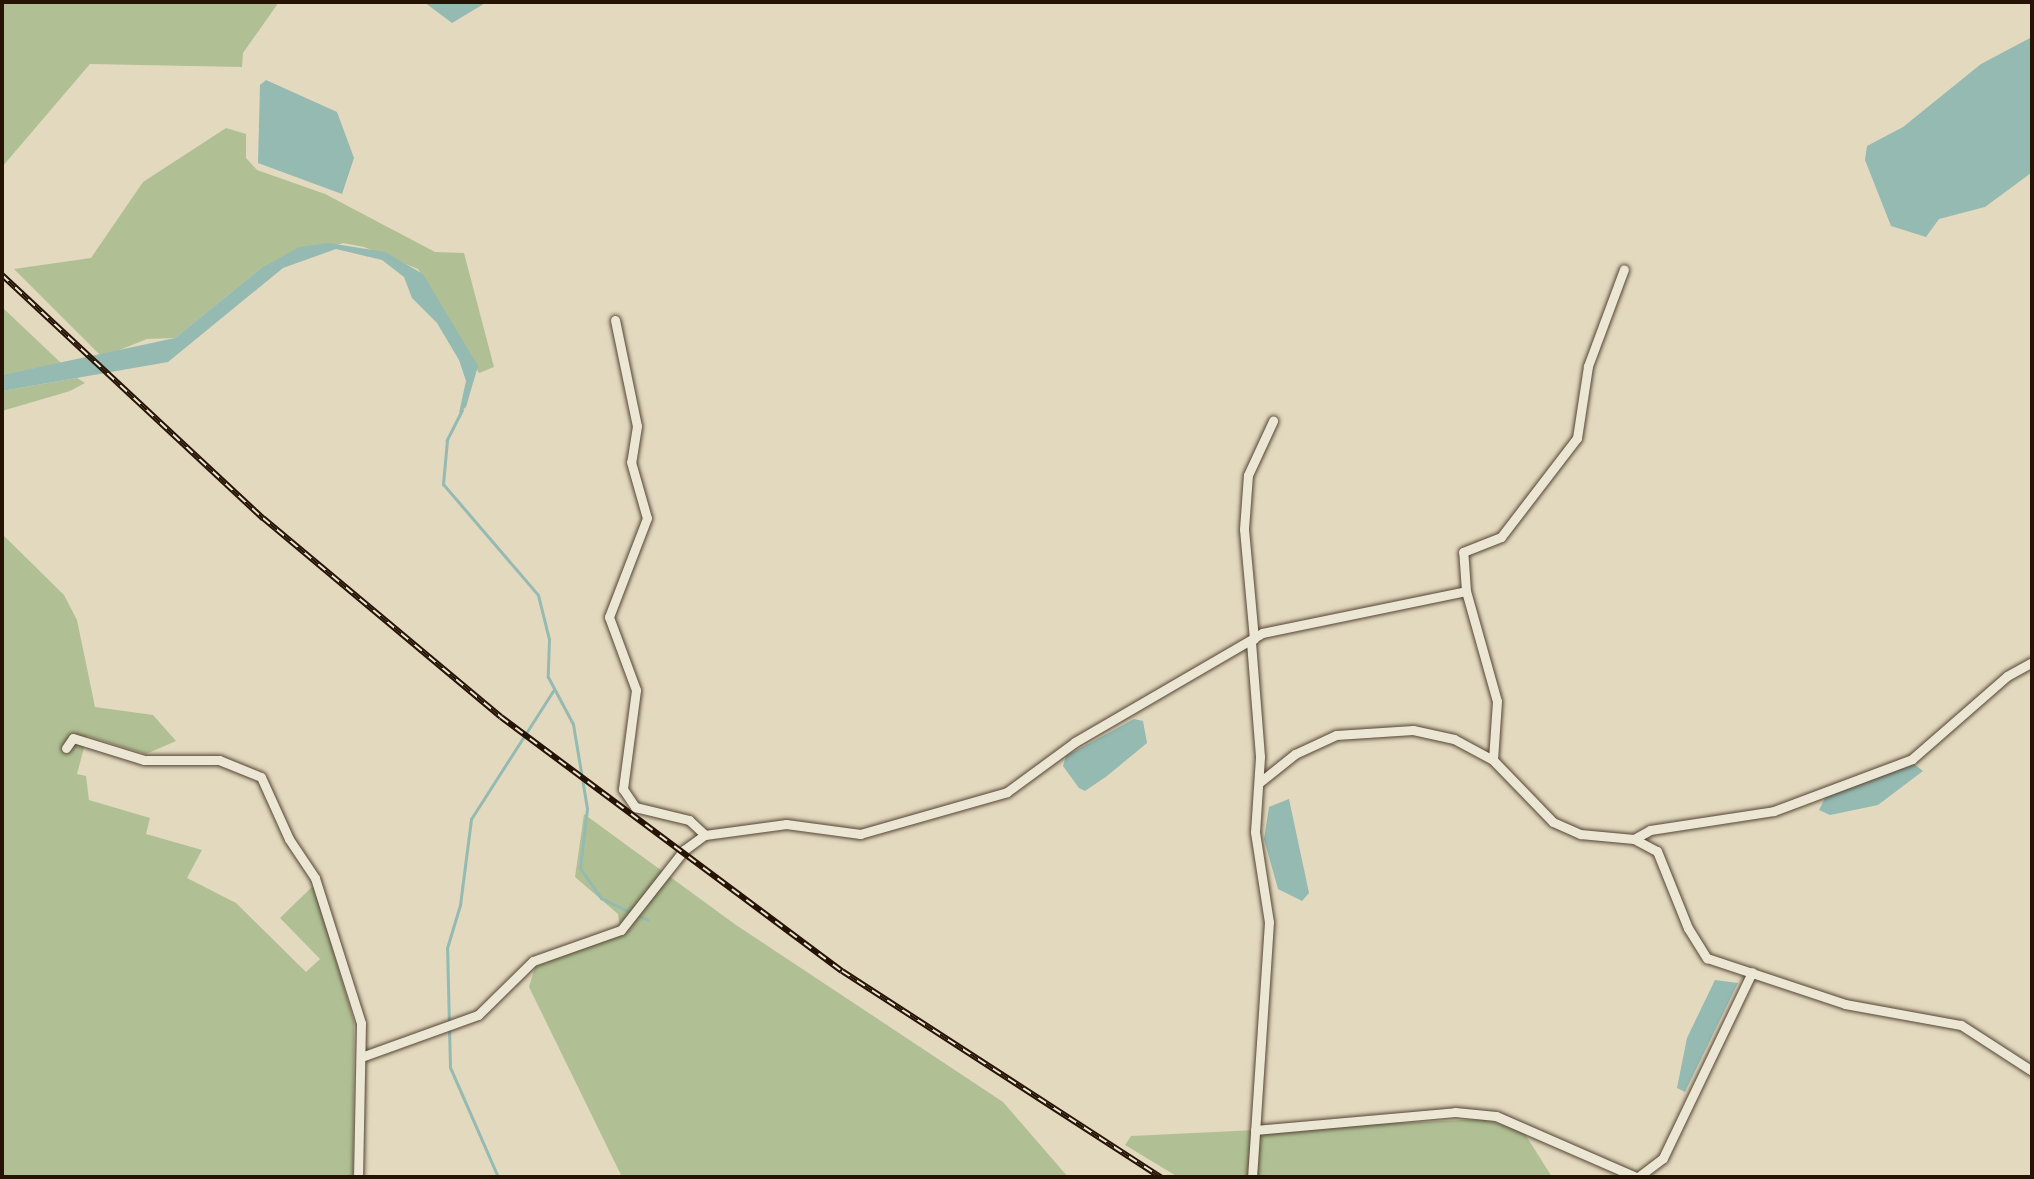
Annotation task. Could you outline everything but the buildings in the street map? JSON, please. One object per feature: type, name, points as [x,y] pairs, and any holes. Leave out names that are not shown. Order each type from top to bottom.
[{"type":"street","points":[[1493,760],[1497,701],[1466,591],[1463,552],[1501,537],[1577,438],[1588,366],[1624,269]]},
{"type":"street","points":[[615,320],[637,426],[631,462],[647,518],[609,617],[636,690],[623,789],[635,807],[689,820],[705,835]]},
{"type":"street","points":[[1252,1177],[1269,965],[1268,900],[1254,824],[1260,782],[1244,529],[1248,475],[1273,421]]},
{"type":"street","points":[[364,1056],[478,1015],[533,961],[621,930],[684,850],[705,835],[786,824],[860,834],[1007,792],[1075,742],[1269,631],[1466,591]]},
{"type":"street","points":[[1634,839],[1650,830],[1774,811],[1912,759],[2000,681],[2032,662]]},
{"type":"street","points":[[1260,782],[1328,738],[1386,730],[1435,732],[1493,760],[1553,822],[1580,834],[1634,839],[1660,854],[1701,952],[1845,1004],[1961,1025],[2032,1071]]},
{"type":"street","points":[[66,748],[73,738],[144,760],[219,760],[259,775],[315,878],[354,995],[364,1056],[358,1177]]},
{"type":"street","points":[[1255,1130],[1455,1112],[1496,1116],[1637,1177],[1663,1158],[1752,972]]},
{"type":"green space","points":[[2,2],[279,2],[243,53],[242,67],[90,64],[2,167]]},
{"type":"green space","points":[[226,128],[246,134],[246,158],[257,170],[325,194],[435,252],[464,253],[494,367],[479,373],[418,269],[364,247],[343,243],[260,269],[175,338],[147,339],[102,357],[14,269],[91,258],[143,182]]},
{"type":"green space","points":[[2,307],[61,363],[2,375]]},
{"type":"green space","points":[[77,378],[85,383],[70,391],[2,411],[2,391]]},
{"type":"green space","points":[[2,534],[64,595],[77,620],[95,707],[153,715],[176,741],[146,754],[87,736],[77,774],[86,776],[89,800],[150,818],[146,834],[202,850],[187,878],[236,903],[306,972],[320,959],[280,918],[314,885],[354,1022],[353,1177],[2,1177]]},
{"type":"green space","points":[[584,814],[736,925],[1003,1102],[1068,1177],[622,1177],[529,987],[535,967],[621,933],[618,914],[575,877]]},
{"type":"green space","points":[[1483,1119],[1523,1131],[1552,1177],[1178,1177],[1125,1145],[1131,1136]]},
{"type":"water","points":[[424,2],[487,2],[452,23]]},
{"type":"water","points":[[2032,37],[2031,173],[1985,207],[1939,219],[1926,237],[1891,226],[1865,160],[1867,146],[1903,127],[1981,64]]},
{"type":"water","points":[[266,80],[337,112],[354,158],[342,194],[258,163],[260,85]]},
{"type":"water","points":[[329,243],[385,252],[423,274],[478,366],[466,407],[459,413],[466,381],[459,360],[437,323],[412,298],[404,277],[382,260],[336,249],[283,268],[168,362],[2,391],[2,375],[175,338],[260,269],[299,247]]},
{"type":"water","points":[[1134,719],[1143,721],[1147,743],[1085,791],[1079,788],[1063,766],[1066,756]]},
{"type":"water","points":[[1913,763],[1923,771],[1878,805],[1830,815],[1819,810],[1826,796]]},
{"type":"water","points":[[1289,799],[1309,893],[1302,901],[1278,889],[1264,839],[1269,807]]},
{"type":"water","points":[[1715,980],[1738,983],[1685,1092],[1677,1088],[1687,1038]]},
{"type":"waterway","points":[[462,410],[447,440],[443,484],[538,595],[549,639],[548,677],[573,724],[587,809],[580,868],[601,898],[630,912]]},
{"type":"waterway","points":[[498,1177],[450,1067],[447,948],[460,905],[471,819],[553,691]]},
{"type":"waterway","points":[[637,915],[648,920]]},
{"type":"railway","points":[[2,275],[263,518],[501,717],[842,971],[1161,1177]]}]
